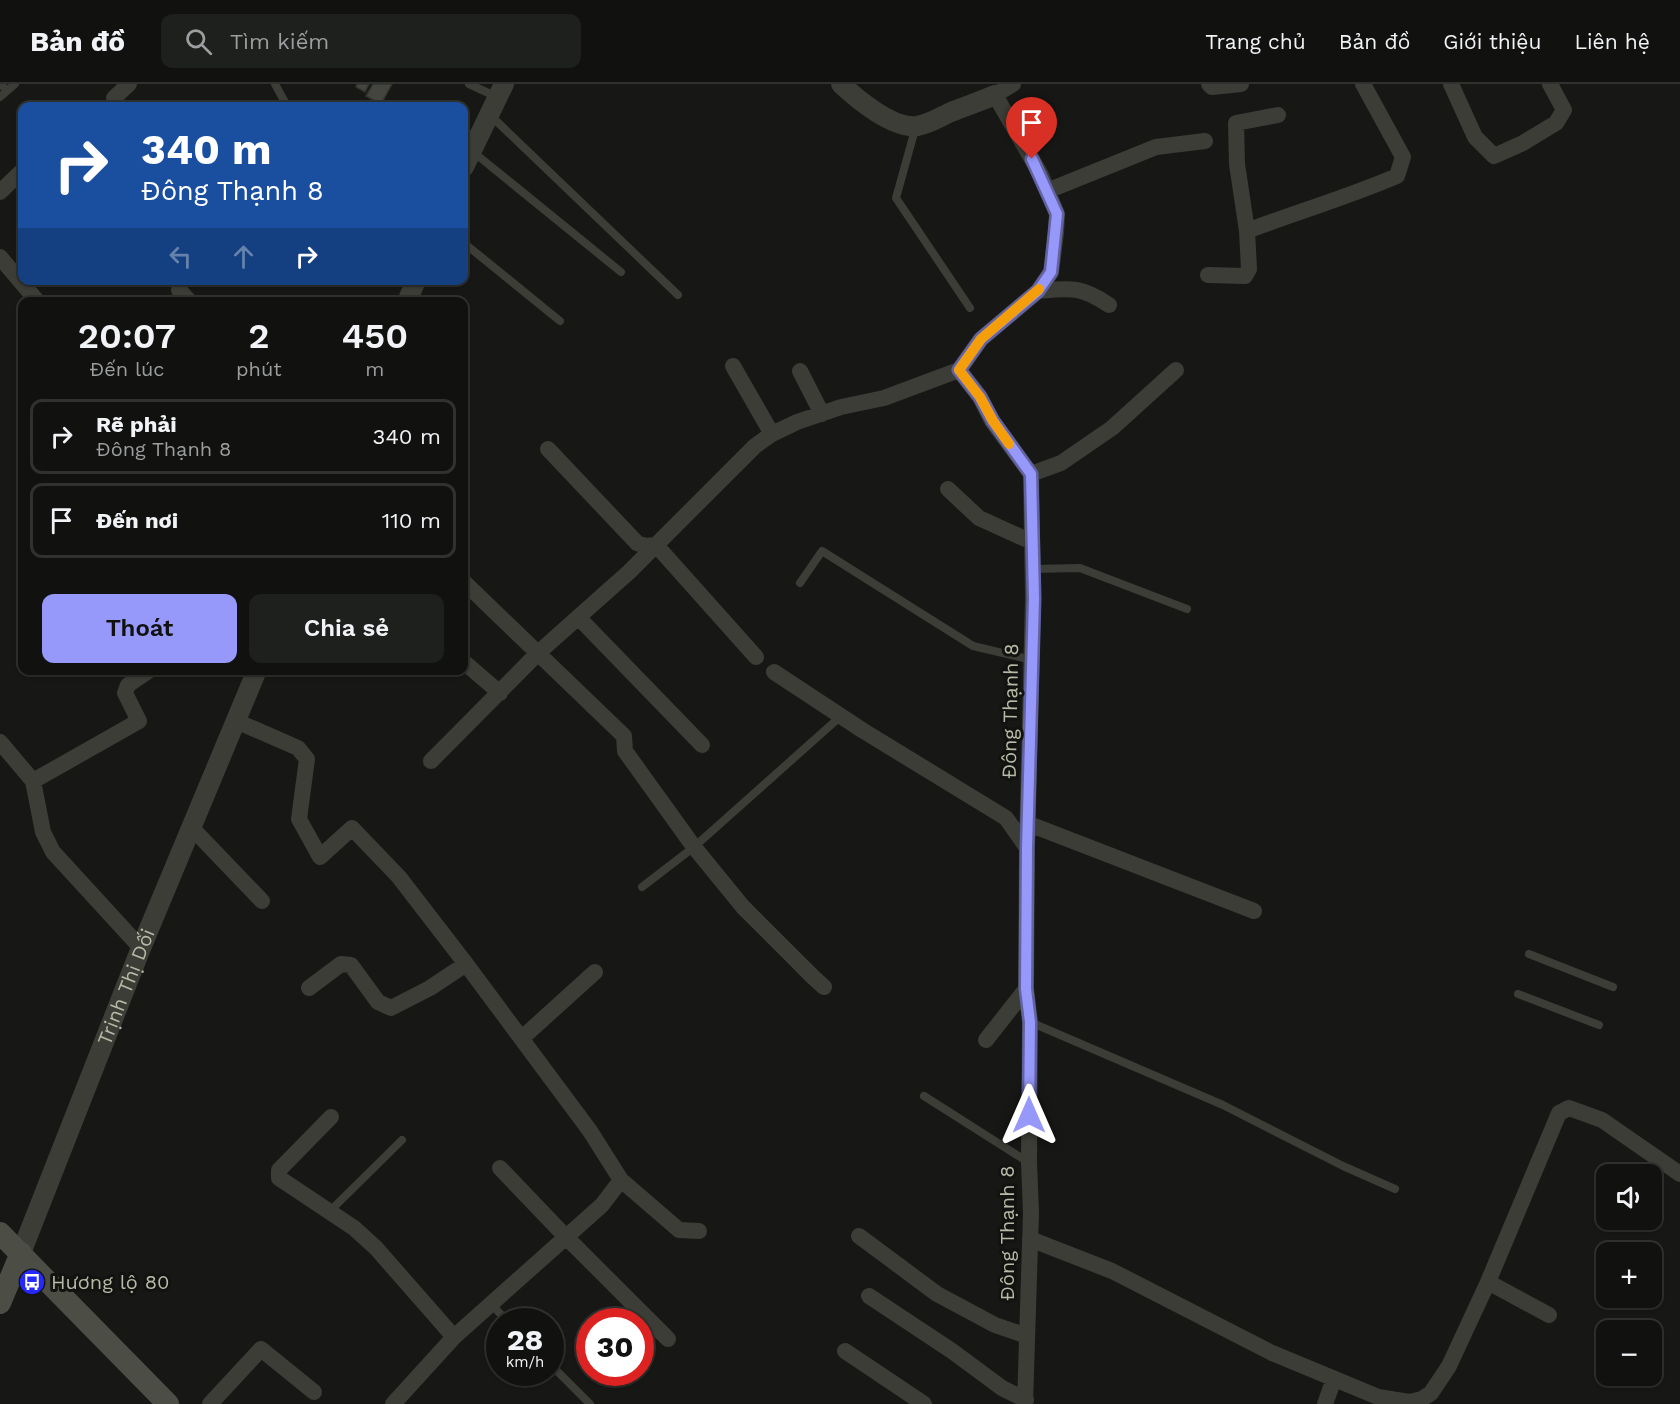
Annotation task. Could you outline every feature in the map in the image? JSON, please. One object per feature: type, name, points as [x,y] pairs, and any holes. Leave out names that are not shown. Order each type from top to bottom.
[{"type":"main road","points":[[0,1233],[168,1404]]},
{"type":"main road","name":"Trịnh Thị Dối","points":[[0,1303],[21,1253]]},
{"type":"street","points":[[114,98],[129,84]]},
{"type":"street","points":[[841,84],[894,123],[917,126],[931,123],[950,112],[995,95],[1013,84]]},
{"type":"street","points":[[1209,84],[1212,87],[1242,84]]},
{"type":"street","points":[[1247,231],[1295,212],[1361,192],[1397,176],[1403,157],[1364,84]]},
{"type":"street","points":[[1451,84],[1475,137],[1494,156],[1556,123],[1564,110],[1550,84]]},
{"type":"street","points":[[431,761],[538,653],[629,572],[755,446],[772,434],[822,414],[841,407],[884,398],[959,370],[981,339],[1038,291],[1051,272],[1057,214],[1036,165],[995,95]]},
{"type":"street","points":[[468,159],[497,98]]},
{"type":"street","points":[[1208,275],[1245,276],[1249,269],[1247,231],[1237,164],[1236,123],[1278,115]]},
{"type":"street","points":[[1047,191],[1156,147],[1205,141]]},
{"type":"street","points":[[0,192],[18,175]]},
{"type":"street","points":[[0,257],[18,278]]},
{"type":"street","points":[[24,285],[34,297]]},
{"type":"street","points":[[1038,291],[1070,288],[1091,293],[1109,305]]},
{"type":"street","points":[[733,366],[772,434]]},
{"type":"street","points":[[959,370],[980,397],[993,421],[1031,474],[1061,463],[1112,428],[1176,370]]},
{"type":"street","points":[[800,371],[822,414]]},
{"type":"street","points":[[549,449],[637,543],[645,546],[656,545]]},
{"type":"street","name":"Đông Thạnh 8","points":[[1025,1402],[1031,1214],[1030,1022],[1026,989],[1033,569],[1031,474]]},
{"type":"street","points":[[948,489],[979,518],[1032,542]]},
{"type":"street","points":[[656,545],[756,657]]},
{"type":"street","points":[[468,586],[624,736],[625,751],[694,847],[743,907],[824,987]]},
{"type":"street","points":[[578,617],[702,745]]},
{"type":"street","points":[[468,665],[500,693]]},
{"type":"street","points":[[774,672],[1006,818],[1027,848]]},
{"type":"street","points":[[33,781],[139,721],[125,693],[128,685],[143,675]]},
{"type":"street","name":"Trịnh Thị Dối","points":[[21,1253],[141,948],[255,675]]},
{"type":"street","points":[[236,721],[298,748],[306,759],[299,819],[320,857],[352,828],[399,877],[466,964],[590,1131],[621,1180],[679,1230],[699,1231]]},
{"type":"street","points":[[0,742],[33,781],[43,832],[53,852],[141,948]]},
{"type":"street","points":[[1029,824],[1254,911]]},
{"type":"street","points":[[191,827],[262,901]]},
{"type":"street","points":[[309,988],[341,964],[351,965],[378,1002],[391,1008],[430,988],[466,964]]},
{"type":"street","points":[[522,1038],[595,972]]},
{"type":"street","points":[[986,1040],[1026,989]]},
{"type":"street","points":[[1030,1239],[1112,1271],[1272,1353],[1334,1379],[1378,1397],[1424,1402],[1449,1366],[1488,1282],[1560,1113],[1569,1108],[1602,1120],[1680,1174]]},
{"type":"street","points":[[331,1117],[279,1170],[279,1178],[354,1228],[376,1248],[454,1337]]},
{"type":"street","points":[[500,1167],[668,1339]]},
{"type":"street","points":[[393,1404],[454,1337],[602,1205],[621,1180]]},
{"type":"street","points":[[859,1236],[937,1294],[994,1325],[1027,1336]]},
{"type":"street","points":[[1488,1282],[1549,1315]]},
{"type":"street","points":[[869,1296],[1025,1402]]},
{"type":"street","points":[[210,1404],[261,1349],[314,1392]]},
{"type":"street","points":[[845,1351],[924,1404]]},
{"type":"street","points":[[1325,1404],[1334,1379]]},
{"type":"lane","points":[[0,84],[3,94],[15,84]]},
{"type":"lane","points":[[275,84],[285,102]]},
{"type":"lane","points":[[469,84],[497,98],[678,295]]},
{"type":"lane","points":[[917,126],[896,198],[970,308]]},
{"type":"lane","points":[[468,159],[621,272]]},
{"type":"lane","points":[[468,246],[560,321]]},
{"type":"lane","points":[[800,583],[822,551],[973,646],[1032,660]]},
{"type":"lane","points":[[1033,569],[1080,568],[1188,609]]},
{"type":"lane","points":[[642,887],[694,847],[841,716]]},
{"type":"lane","points":[[1529,954],[1613,987]]},
{"type":"lane","points":[[1518,993],[1599,1025]]},
{"type":"lane","points":[[1030,1022],[1224,1105],[1343,1166],[1395,1189]]},
{"type":"lane","points":[[924,1096],[1029,1162]]},
{"type":"lane","points":[[329,1212],[402,1140]]},
{"type":"lane","points":[[491,1304],[495,1308]]},
{"type":"lane","points":[[564,1378],[590,1404]]},
{"type":"building","points":[[357,84],[369,84],[365,92],[356,87]]},
{"type":"building","points":[[373,84],[392,84],[382,102],[366,96]]},
{"type":"slow traffic","points":[[1009,444],[980,397],[959,370],[981,339],[1039,289]]},
{"type":"place","name":"Hương lộ 80","points":[[32,1282]]},
{"type":"route","points":[[1029,1115],[1030,1022],[1026,989],[1027,848],[1034,598],[1031,474],[993,421],[980,397],[959,370],[981,339],[1038,291],[1051,272],[1057,214],[1032,159]]}]
